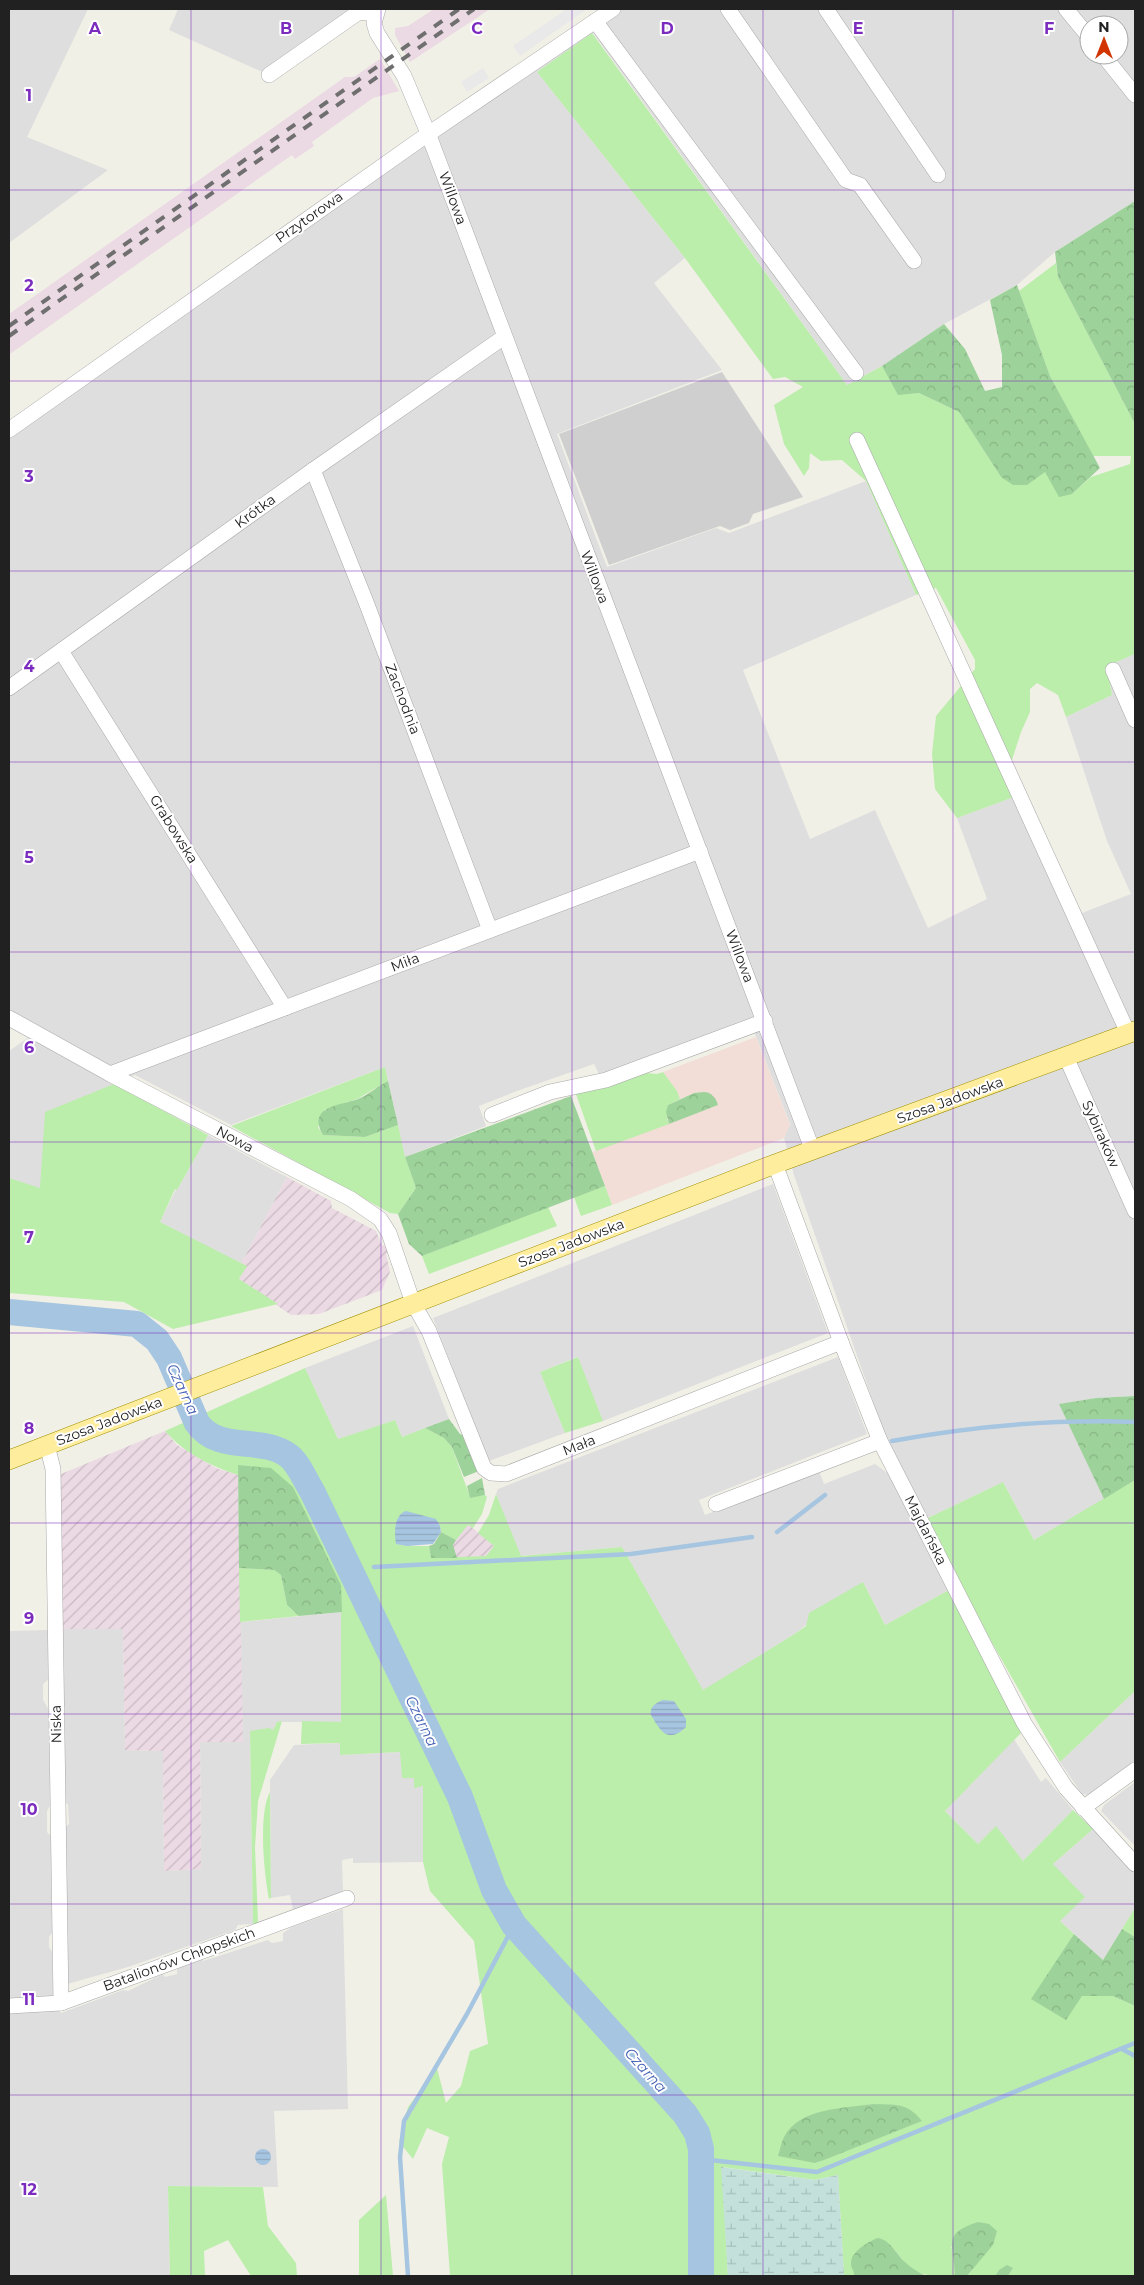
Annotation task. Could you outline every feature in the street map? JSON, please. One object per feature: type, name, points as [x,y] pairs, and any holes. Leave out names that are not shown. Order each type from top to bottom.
[{"type":"main road","name":"Szosa Jadowska","points":[[9,1460],[775,1164],[1132,1032]]},
{"type":"street","name":"Przytorowa","points":[[9,430],[428,133],[613,9]]},
{"type":"street","points":[[728,9],[846,180],[860,185],[914,261]]},
{"type":"street","points":[[826,9],[938,175]]},
{"type":"street","points":[[1066,9],[1079,25]]},
{"type":"street","points":[[269,75],[359,12],[377,11]]},
{"type":"street","name":"Willowa","points":[[377,11],[374,23],[377,32],[404,76],[428,133],[813,1150]]},
{"type":"street","points":[[595,21],[856,373]]},
{"type":"street","points":[[1112,65],[1135,95]]},
{"type":"street","name":"Krótka","points":[[9,688],[313,470],[504,337]]},
{"type":"street","points":[[856,440],[1132,1032]]},
{"type":"street","name":"Zachodnia","points":[[313,470],[366,602],[490,930]]},
{"type":"street","name":"Grabowska","points":[[61,651],[285,1008]]},
{"type":"street","points":[[1113,670],[1135,720]]},
{"type":"street","name":"Miła","points":[[110,1074],[700,851]]},
{"type":"street","name":"Nowa","points":[[9,1018],[110,1074],[351,1199],[374,1214],[385,1226],[393,1240],[413,1303]]},
{"type":"street","points":[[492,1115],[550,1092],[606,1080],[765,1021]]},
{"type":"street","name":"Sybiraków","points":[[1066,1057],[1135,1211]]},
{"type":"street","name":"Majdańska","points":[[775,1164],[880,1441],[1024,1723],[1057,1775],[1083,1808],[1135,1864]]},
{"type":"street","name":"Mała","points":[[413,1303],[429,1331],[484,1468],[495,1474],[506,1474],[841,1342]]},
{"type":"street","points":[[716,1504],[880,1441]]},
{"type":"street","name":"Niska","points":[[46,1445],[53,1470],[60,2003]]},
{"type":"street","points":[[1083,1808],[1135,1770]]},
{"type":"street","name":"Batalionów Chłopskich","points":[[9,2006],[60,2003],[347,1898]]},
{"type":"shaded area","points":[[9,9],[88,9],[27,137],[108,170],[9,243]]},
{"type":"shaded area","points":[[178,9],[349,9],[269,75],[169,30]]},
{"type":"shaded area","points":[[434,9],[490,9],[410,62],[395,35],[395,28],[408,26]]},
{"type":"shaded area","points":[[567,9],[587,9],[520,56],[513,46]]},
{"type":"shaded area","points":[[613,9],[1135,9],[1135,201],[1055,252],[1017,285],[944,324],[882,366],[847,385],[593,33],[537,72],[685,258],[654,283],[722,370],[557,434],[607,567],[716,528],[729,533],[866,481],[916,595],[743,670],[810,839],[875,810],[928,928],[987,899],[957,818],[1025,793],[1082,913],[1131,894],[1107,841],[1066,717],[1112,695],[1107,666],[1135,654],[1135,1396],[1096,1398],[1060,1404],[1104,1499],[1034,1540],[1003,1482],[928,1518],[883,1430],[794,1175],[784,1138],[790,1124],[750,1021],[641,1061],[599,1074],[594,1064],[517,1091],[479,1106],[486,1126],[405,1157],[385,1067],[231,1125],[135,1075],[114,1084],[40,1189],[9,1178],[9,1051],[35,1033],[9,1018],[9,430]]},
{"type":"shaded area","points":[[380,59],[399,91],[373,98],[312,142],[314,146],[295,159],[292,155],[10,354],[9,314],[345,77],[354,77]]},
{"type":"shaded area","points":[[483,68],[489,78],[467,92],[461,82]]},
{"type":"shaded area","points":[[722,372],[803,497],[753,514],[749,523],[730,530],[720,526],[609,565],[559,434]]},
{"type":"shaded area","points":[[756,1037],[790,1125],[784,1138],[612,1205],[592,1152],[718,1105],[694,1093],[680,1099],[677,1091],[663,1072]]},
{"type":"shaded area","points":[[208,1135],[287,1177],[241,1264],[160,1222],[176,1189]]},
{"type":"shaded area","points":[[287,1177],[331,1201],[332,1208],[376,1231],[382,1246],[387,1245],[389,1252],[386,1254],[390,1272],[382,1290],[319,1314],[291,1315],[239,1279],[246,1266],[241,1264]]},
{"type":"shaded area","points":[[773,1184],[828,1333],[603,1421],[577,1357],[540,1372],[565,1433],[489,1461],[433,1318]]},
{"type":"shaded area","points":[[413,1326],[449,1419],[402,1437],[395,1420],[338,1439],[305,1368]]},
{"type":"shaded area","points":[[838,1357],[867,1434],[699,1500],[705,1515],[819,1471],[824,1484],[875,1464],[890,1475],[949,1590],[885,1625],[863,1582],[793,1635],[703,1691],[622,1547],[520,1556],[496,1494],[498,1489]]},
{"type":"shaded area","points":[[165,1431],[177,1445],[216,1468],[238,1475],[243,1742],[200,1742],[201,1869],[164,1871],[163,1751],[125,1750],[123,1629],[62,1629],[61,1474]]},
{"type":"shaded area","points":[[406,1511],[436,1519],[441,1532],[433,1544],[407,1546],[396,1544],[395,1530],[397,1520]]},
{"type":"shaded area","points":[[468,1524],[494,1546],[486,1556],[457,1558],[452,1545]]},
{"type":"shaded area","points":[[342,1612],[341,1722],[277,1722],[273,1730],[250,1732],[253,1924],[238,1925],[235,1930],[128,1967],[67,1984],[63,1829],[69,1824],[68,1804],[63,1802],[61,1726],[65,1719],[65,1707],[61,1702],[61,1629],[123,1629],[125,1750],[163,1751],[164,1871],[201,1869],[200,1741],[243,1741],[240,1622]]},
{"type":"shaded area","points":[[49,1630],[49,1679],[43,1684],[43,1700],[49,1710],[50,1806],[47,1811],[47,1832],[51,1836],[52,1933],[49,1937],[49,1947],[52,1952],[53,1993],[61,2013],[123,1990],[128,1991],[163,1974],[165,1977],[177,1974],[177,1966],[203,1958],[203,1961],[268,1940],[272,1943],[283,1941],[283,1933],[292,1927],[343,1909],[348,2109],[274,2111],[278,2187],[168,2186],[170,2276],[9,2276],[9,1631]]},
{"type":"shaded area","points":[[1135,1691],[1135,1762],[1089,1795],[1082,1794],[1060,1762]]},
{"type":"shaded area","points":[[663,1700],[674,1701],[686,1719],[686,1727],[674,1735],[666,1734],[662,1731],[651,1715],[652,1707]]},
{"type":"shaded area","points":[[1014,1739],[1041,1782],[1046,1778],[1073,1810],[1023,1861],[996,1827],[978,1844],[945,1811]]},
{"type":"shaded area","points":[[340,1743],[341,1755],[401,1752],[402,1778],[414,1778],[423,1785],[423,1862],[353,1863],[353,1858],[342,1860],[343,1892],[293,1910],[290,1895],[271,1898],[270,1780],[294,1745]]},
{"type":"shaded area","points":[[1135,1782],[1135,1846],[1101,1811],[1104,1805]]},
{"type":"shaded area","points":[[1093,1829],[1135,1871],[1135,1908],[1103,1960],[1060,1921],[1053,1864]]},
{"type":"shaded area","points":[[260,2149],[266,2149],[271,2154],[269,2163],[260,2165],[255,2160],[255,2154]]},
{"type":"green space","points":[[592,33],[847,385],[882,366],[898,394],[919,393],[959,412],[1001,477],[1045,472],[1072,494],[1091,477],[1130,464],[1131,456],[1093,456],[1050,376],[1019,291],[1056,263],[1058,277],[1135,424],[1135,654],[1107,666],[1112,695],[1066,717],[1058,695],[1037,683],[1030,689],[1030,712],[1011,763],[1025,793],[957,818],[935,789],[932,754],[936,716],[975,669],[975,660],[936,588],[916,595],[866,481],[842,460],[821,461],[810,453],[809,468],[804,476],[784,444],[774,405],[803,387],[785,377],[773,379],[685,258],[537,72]]},
{"type":"green space","points":[[1135,201],[1135,424],[1058,277],[1055,252]]},
{"type":"green space","points":[[1017,285],[1050,376],[1100,468],[1072,494],[1059,497],[1045,472],[1027,485],[1013,485],[1001,477],[959,412],[919,393],[898,395],[882,366],[944,324],[965,349],[985,391],[1002,387],[1002,355],[990,300]]},
{"type":"green space","points":[[385,1067],[388,1081],[357,1099],[324,1110],[318,1127],[323,1135],[365,1137],[398,1125],[405,1157],[416,1188],[398,1214],[390,1213],[231,1126]]},
{"type":"green space","points":[[636,1072],[657,1074],[663,1072],[677,1091],[680,1099],[668,1105],[667,1119],[669,1124],[596,1151],[576,1094]]},
{"type":"green space","points":[[388,1081],[398,1125],[365,1137],[323,1135],[319,1125],[319,1118],[322,1113],[334,1106],[358,1099]]},
{"type":"green space","points":[[114,1084],[208,1135],[177,1190],[175,1189],[160,1222],[247,1266],[239,1279],[278,1304],[173,1329],[124,1302],[9,1293],[9,1178],[40,1188],[45,1112]]},
{"type":"green space","points":[[704,1092],[713,1096],[718,1105],[669,1124],[666,1112],[668,1105],[694,1093]]},
{"type":"green space","points":[[571,1096],[605,1186],[422,1256],[409,1244],[398,1214],[416,1188],[405,1157]]},
{"type":"green space","points":[[605,1186],[612,1205],[581,1216],[574,1197]]},
{"type":"green space","points":[[548,1207],[557,1226],[429,1274],[422,1256]]},
{"type":"green space","points":[[578,1357],[603,1421],[565,1433],[540,1372]]},
{"type":"green space","points":[[305,1368],[338,1439],[395,1420],[402,1437],[425,1428],[444,1438],[452,1447],[470,1497],[485,1495],[487,1497],[482,1514],[473,1528],[468,1525],[456,1540],[441,1532],[440,1526],[397,1520],[397,1544],[429,1546],[431,1558],[486,1556],[494,1546],[478,1533],[489,1515],[496,1494],[521,1556],[622,1547],[703,1690],[793,1635],[806,1626],[809,1613],[863,1582],[885,1625],[949,1590],[1021,1733],[945,1811],[978,1844],[996,1826],[1023,1861],[1073,1810],[1093,1829],[1053,1864],[1085,1897],[1060,1921],[1074,1934],[1032,1999],[1102,1995],[1113,1996],[1135,2006],[1135,2276],[1008,2276],[1013,2268],[999,2270],[995,2276],[967,2276],[973,2269],[951,2246],[955,2261],[955,2276],[934,2276],[920,2273],[908,2265],[894,2249],[855,2273],[854,2276],[844,2276],[838,2175],[815,2180],[722,2167],[728,2276],[450,2276],[442,2164],[449,2137],[427,2128],[413,2159],[399,2142],[408,2107],[437,2068],[446,2103],[461,2086],[470,2051],[488,2044],[474,1941],[430,1891],[423,1862],[423,1786],[414,1788],[414,1778],[402,1778],[400,1752],[340,1755],[340,1743],[301,1744],[302,1721],[341,1722],[341,1585],[238,1465],[238,1475],[208,1463],[189,1452],[165,1431]],"holes":[[[873,2104],[921,2121],[815,2163],[846,2109]]]},
{"type":"green space","points":[[1135,1396],[1135,1480],[1104,1499],[1059,1404],[1096,1398]]},
{"type":"green space","points":[[449,1419],[460,1434],[463,1435],[479,1471],[464,1477],[452,1447],[444,1438],[425,1428]]},
{"type":"green space","points":[[238,1465],[271,1468],[293,1487],[341,1585],[342,1612],[299,1616],[287,1605],[281,1575],[274,1570],[239,1568]]},
{"type":"green space","points":[[482,1478],[485,1495],[470,1498],[467,1486]]},
{"type":"green space","points":[[1135,1480],[1135,1691],[1060,1762],[987,1634],[928,1518],[1003,1482],[1034,1540]]},
{"type":"green space","points":[[441,1532],[456,1540],[453,1545],[457,1558],[431,1558],[429,1546],[434,1544]]},
{"type":"green space","points":[[239,1568],[274,1570],[281,1575],[287,1605],[299,1616],[240,1622]]},
{"type":"green space","points":[[282,1721],[258,1801],[255,1847],[258,1925],[253,1927],[250,1731],[269,1728],[273,1730],[277,1722]]},
{"type":"green space","points":[[270,1792],[271,1898],[269,1899],[265,1875],[263,1829],[266,1802]]},
{"type":"green space","points":[[1135,1908],[1135,1937],[1122,1929]]},
{"type":"green space","points":[[1122,1929],[1135,1937],[1135,2006],[1113,1996],[1082,1996],[1066,2020],[1031,1999],[1074,1934],[1103,1960]]},
{"type":"green space","points":[[873,2104],[894,2105],[906,2108],[911,2110],[922,2121],[815,2163],[778,2156],[784,2137],[791,2127],[800,2120],[823,2111]]},
{"type":"green space","points":[[721,2167],[815,2180],[838,2175],[844,2276],[728,2276]]},
{"type":"green space","points":[[168,2186],[263,2187],[268,2226],[296,2263],[297,2276],[251,2276],[228,2240],[204,2251],[205,2276],[170,2276]]},
{"type":"green space","points":[[386,2195],[393,2276],[359,2276],[359,2220]]},
{"type":"green space","points":[[978,2222],[989,2224],[997,2231],[993,2245],[967,2276],[955,2276],[952,2249],[954,2236],[958,2231]]},
{"type":"green space","points":[[877,2238],[886,2241],[907,2264],[926,2276],[854,2276],[851,2264],[854,2255],[860,2248]]},
{"type":"green space","points":[[1007,2265],[1013,2268],[1008,2276],[995,2276],[999,2270]]},
{"type":"waterway","name":"Czarna","points":[[9,1312],[137,1324],[157,1340],[169,1358],[197,1423],[206,1432],[228,1442],[266,1446],[278,1450],[289,1456],[296,1463],[312,1491],[460,1797],[494,1890],[514,1925],[685,2114],[697,2133],[701,2149],[701,2276]]},
{"type":"waterway","points":[[892,1441],[953,1431],[1013,1425],[1104,1421],[1135,1422]]},
{"type":"waterway","points":[[777,1532],[825,1495]]},
{"type":"waterway","points":[[374,1567],[631,1554],[752,1537]]},
{"type":"waterway","points":[[349,1568],[360,1567]]},
{"type":"waterway","points":[[408,2276],[400,2157],[404,2121],[467,2014],[514,1925]]},
{"type":"waterway","points":[[701,2159],[817,2172],[1135,2043]]},
{"type":"waterway","points":[[1122,2049],[1135,2056]]},
{"type":"railway","points":[[9,326],[459,9]]},
{"type":"railway","points":[[9,336],[474,9]]}]
